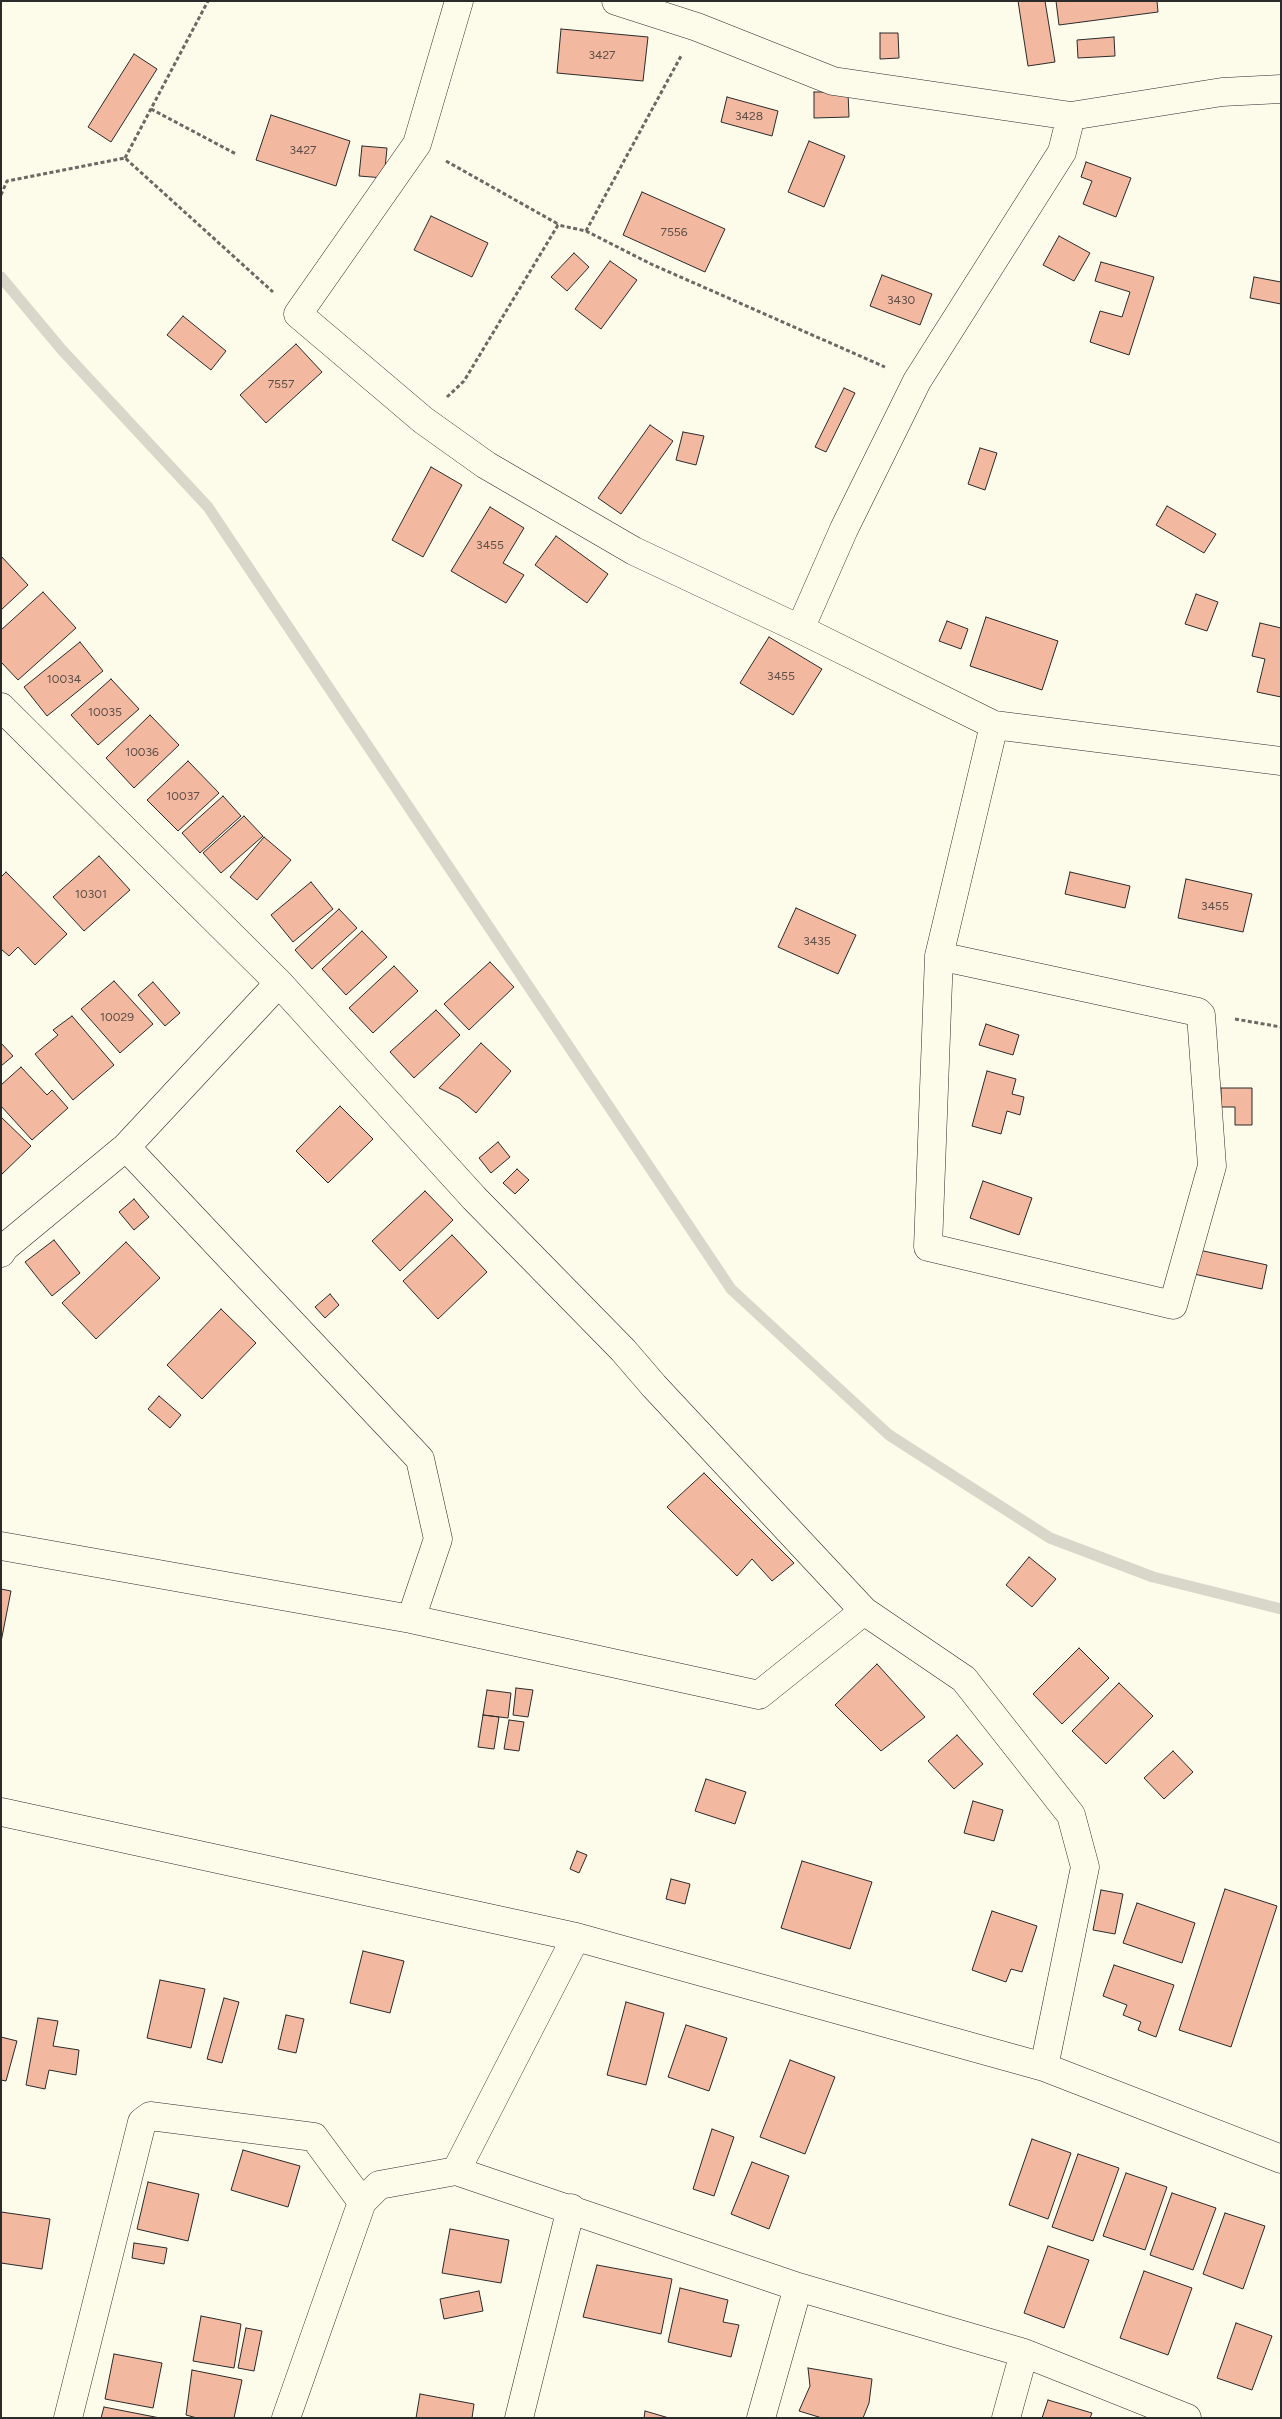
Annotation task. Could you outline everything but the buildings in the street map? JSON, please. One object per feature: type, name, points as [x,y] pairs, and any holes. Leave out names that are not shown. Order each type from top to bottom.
[{"type":"street","points":[[459,1],[417,144],[298,314],[423,420],[486,465],[634,551],[800,629],[994,725],[1281,762]]},
{"type":"street","points":[[616,1],[697,27],[833,81],[1071,116],[1222,92],[1281,89]]},
{"type":"street","points":[[800,629],[844,529],[917,381],[1062,152],[1071,116]]},
{"type":"street","points":[[1,707],[279,983],[474,1198],[624,1350],[654,1386],[864,1611],[964,1679],[1071,1814],[1085,1867],[1044,2067]]},
{"type":"street","points":[[939,956],[1198,1012],[1201,1015],[1212,1166],[1173,1305],[1161,1304],[928,1247],[939,956],[994,725]]},
{"type":"street","points":[[1,1253],[5,1247],[126,1147],[279,983]]},
{"type":"street","points":[[126,1147],[420,1459],[438,1539],[411,1618]]},
{"type":"street","points":[[1,1546],[411,1618],[759,1695],[864,1611]]},
{"type":"street","points":[[1,1812],[576,1937],[1044,2067],[1281,2159]]},
{"type":"street","points":[[456,2171],[576,1937]]},
{"type":"street","points":[[68,2418],[142,2122],[150,2116],[314,2137],[362,2202]]},
{"type":"street","points":[[286,2418],[362,2202],[379,2185],[456,2171],[571,2208],[798,2286],[1024,2353],[1187,2418]]},
{"type":"street","points":[[519,2418],[571,2208]]},
{"type":"street","points":[[760,2418],[798,2286]]},
{"type":"street","points":[[1006,2418],[1024,2353]]},
{"type":"path","points":[[125,158],[208,1]]},
{"type":"path","points":[[586,231],[697,27]]},
{"type":"path","points":[[151,109],[236,154]]},
{"type":"path","points":[[417,144],[489,187],[558,224],[586,231],[651,264],[917,381]]},
{"type":"path","points":[[1,195],[7,182],[125,158]]},
{"type":"path","points":[[125,158],[298,314]]},
{"type":"path","points":[[423,420],[464,381],[558,224]]},
{"type":"path","points":[[1198,1012],[1281,1027]]},
{"type":"waterway","points":[[1,277],[62,350],[208,507],[731,1289],[889,1435],[1050,1538],[1153,1577],[1281,1609]]}]
